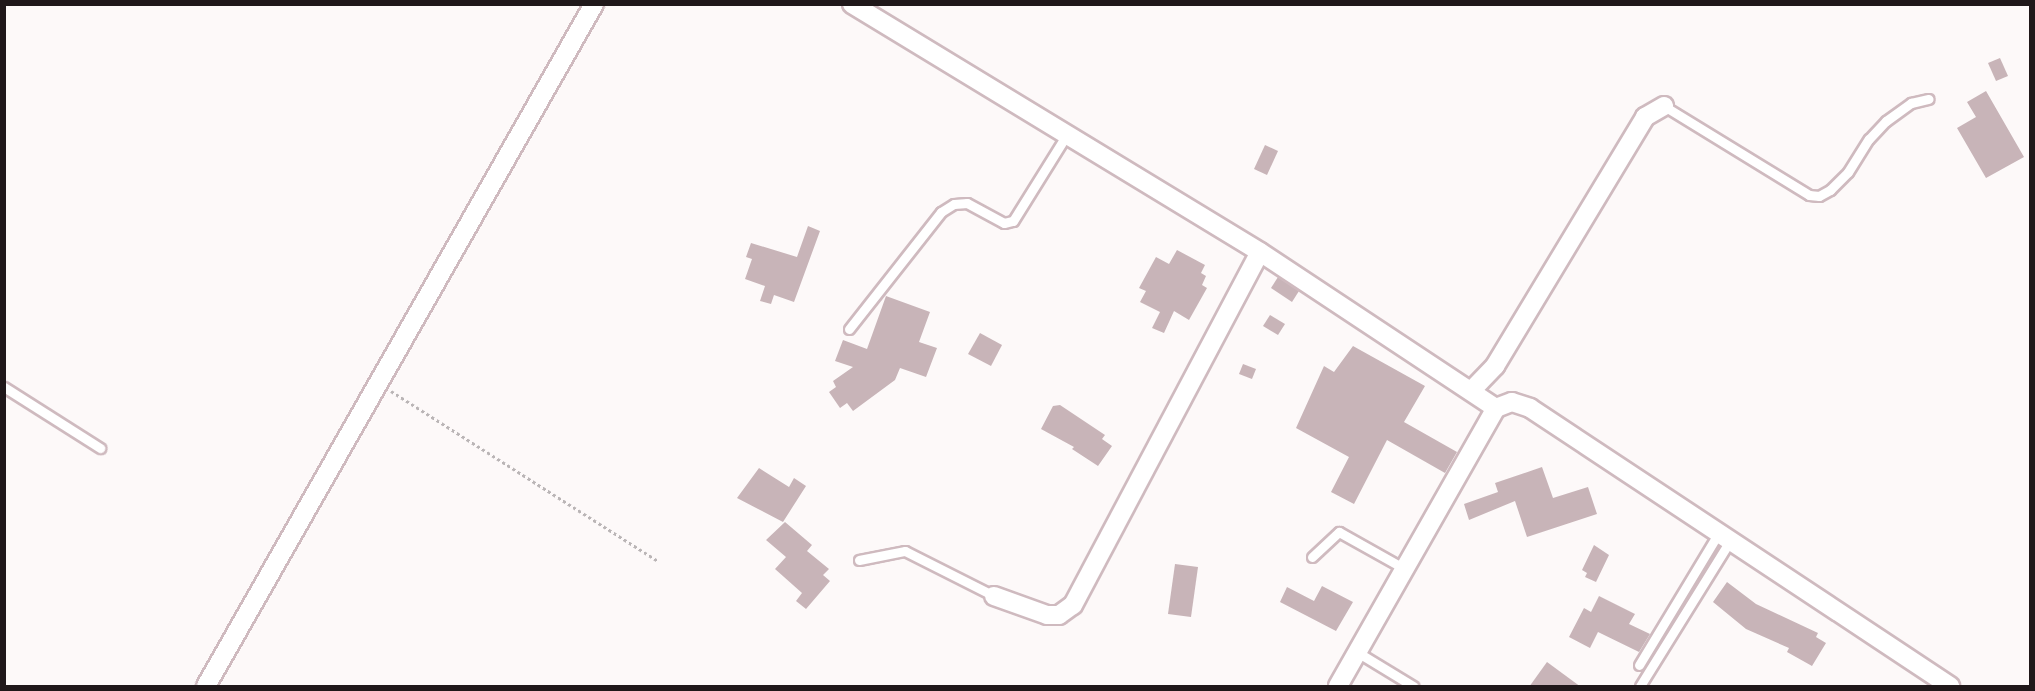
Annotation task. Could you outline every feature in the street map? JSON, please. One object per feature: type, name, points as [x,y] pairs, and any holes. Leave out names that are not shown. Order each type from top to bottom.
[{"type":"street","points":[[206,687],[594,4]]},
{"type":"street","points":[[852,4],[1260,252],[1496,408]]},
{"type":"street","points":[[1471,392],[1495,366],[1645,117],[1664,106]]},
{"type":"street","points":[[994,596],[1047,615],[1059,615],[1074,605],[1260,252]]},
{"type":"street","points":[[1338,687],[1496,408],[1512,402],[1530,408],[1950,687]]},
{"type":"lane","points":[[1664,106],[1809,195],[1818,196],[1830,190],[1848,171],[1869,139],[1886,121],[1911,103],[1929,99]]},
{"type":"lane","points":[[849,329],[941,212],[954,204],[967,203],[1004,223],[1013,221],[1066,136]]},
{"type":"lane","points":[[4,387],[100,448]]},
{"type":"lane","points":[[1312,557],[1339,532],[1405,569]]},
{"type":"lane","points":[[1639,666],[1724,538]]},
{"type":"lane","points":[[1640,687],[1724,538]]},
{"type":"lane","points":[[859,560],[905,552],[994,596]]},
{"type":"lane","points":[[1358,652],[1413,687]]},
{"type":"path","points":[[379,383],[658,561]]},
{"type":"building","points":[[2000,58],[2008,76],[1996,81],[1988,63]]},
{"type":"building","points":[[1986,91],[2024,157],[1986,178],[1957,128],[1976,117],[1967,102]]},
{"type":"building","points":[[1265,145],[1278,151],[1267,175],[1254,169]]},
{"type":"building","points":[[808,226],[820,231],[794,302],[774,295],[771,304],[760,301],[765,286],[745,279],[752,259],[746,257],[751,243],[797,257]]},
{"type":"building","points":[[1177,250],[1205,265],[1201,273],[1206,276],[1202,285],[1207,288],[1189,320],[1174,311],[1164,333],[1152,328],[1160,312],[1140,302],[1146,291],[1139,288],[1156,257],[1169,264]]},
{"type":"building","points":[[1278,277],[1299,291],[1292,302],[1271,288]]},
{"type":"building","points":[[886,296],[930,312],[919,342],[937,348],[926,377],[900,368],[895,380],[853,411],[847,403],[840,408],[829,392],[836,387],[833,381],[853,367],[835,361],[843,340],[867,349]]},
{"type":"building","points":[[1270,315],[1285,324],[1278,335],[1263,326]]},
{"type":"building","points":[[980,333],[1002,345],[991,366],[968,354]]},
{"type":"building","points":[[1353,346],[1425,386],[1404,422],[1457,452],[1445,473],[1387,440],[1354,504],[1331,492],[1349,457],[1296,428],[1324,366],[1334,372]]},
{"type":"building","points":[[1243,364],[1256,369],[1252,379],[1239,374]]},
{"type":"building","points":[[1060,405],[1105,435],[1102,439],[1112,446],[1098,466],[1072,449],[1074,447],[1041,429],[1053,406]]},
{"type":"building","points":[[1542,467],[1553,498],[1588,487],[1597,514],[1527,537],[1515,501],[1469,520],[1464,504],[1498,492],[1495,483]]},
{"type":"building","points":[[759,468],[789,487],[794,478],[806,486],[783,522],[737,498]]},
{"type":"building","points":[[785,522],[812,545],[807,551],[829,569],[823,575],[830,581],[806,609],[796,601],[802,593],[775,569],[786,557],[766,540]]},
{"type":"building","points":[[1594,545],[1609,555],[1596,582],[1585,577],[1587,573],[1582,570]]},
{"type":"building","points":[[1175,564],[1198,567],[1191,617],[1168,614]]},
{"type":"building","points":[[1727,582],[1756,604],[1818,633],[1816,637],[1826,643],[1812,666],[1787,652],[1789,648],[1746,629],[1713,602]]},
{"type":"building","points":[[1322,586],[1353,602],[1336,631],[1280,602],[1287,587],[1314,601]]},
{"type":"building","points":[[1599,596],[1635,614],[1629,624],[1650,634],[1639,652],[1598,632],[1590,648],[1569,637],[1584,608],[1591,612]]},
{"type":"building","points":[[1547,662],[1581,687],[1529,687]]}]
